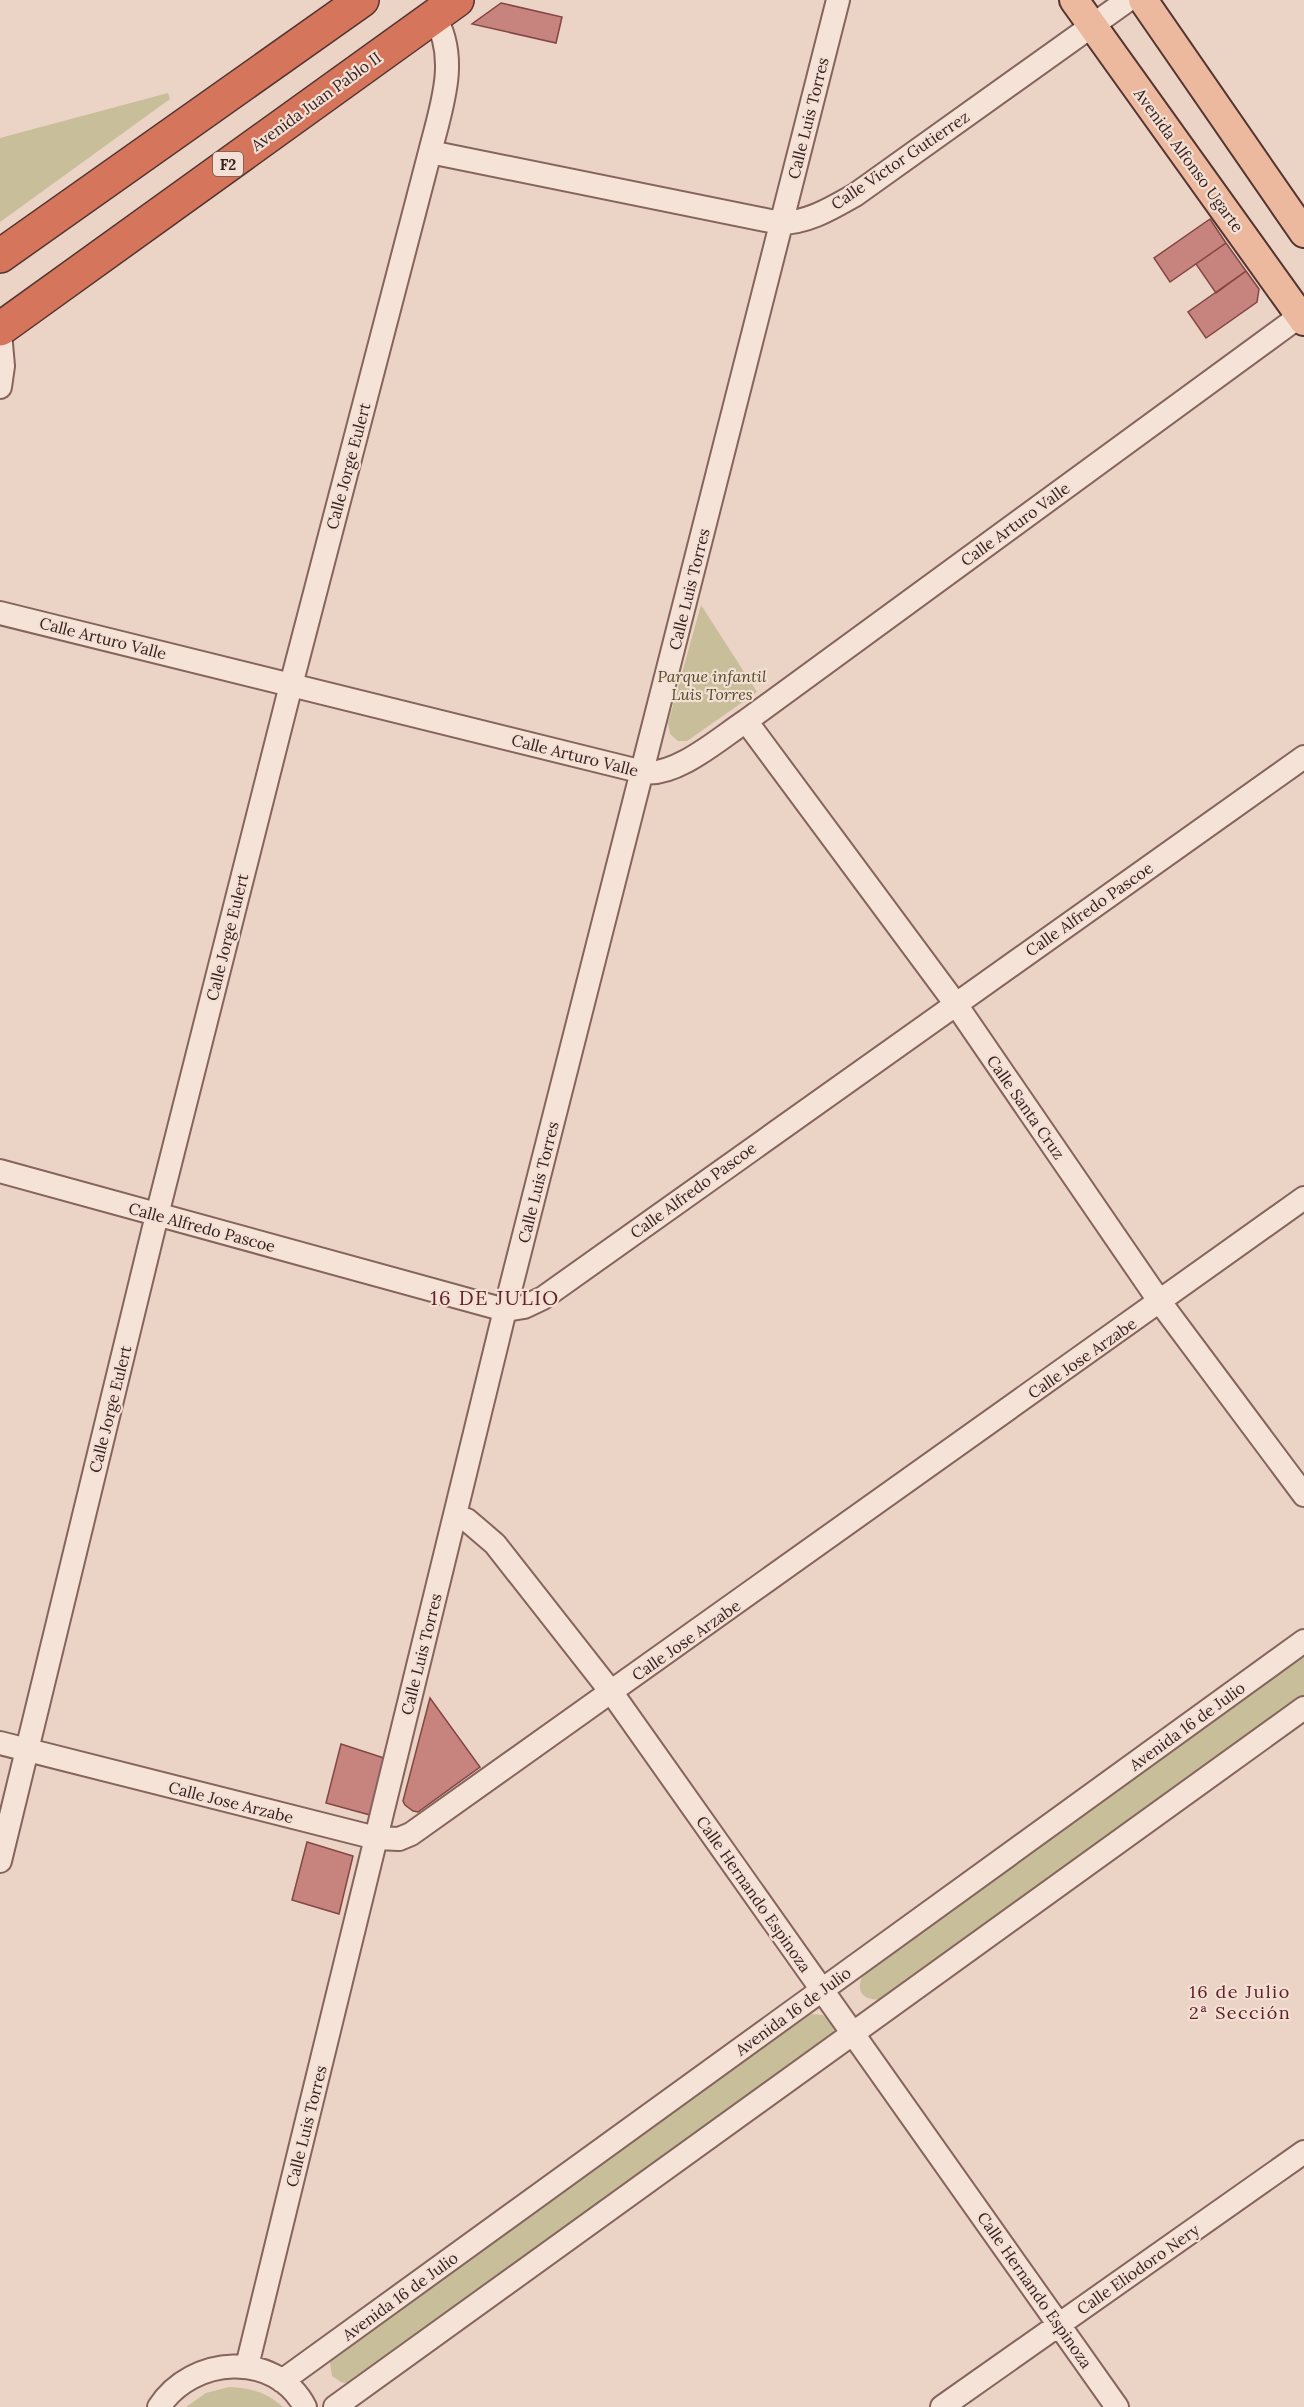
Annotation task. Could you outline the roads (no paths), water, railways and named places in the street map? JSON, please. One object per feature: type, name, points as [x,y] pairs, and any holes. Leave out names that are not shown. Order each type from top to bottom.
[{"type":"highway","points":[[0,256],[362,0]]},
{"type":"highway","name":"Avenida Juan Pablo II","points":[[0,331],[446,8]]},
{"type":"main road","name":"Avenida Alfonso Ugarte","points":[[1074,0],[1303,316]]},
{"type":"main road","points":[[1143,0],[1304,233]]},
{"type":"street","name":"Calle Luis Torres","points":[[246,2366],[505,1310],[838,0]]},
{"type":"street","name":"Calle Victor Gutierrez","points":[[430,152],[780,223],[794,223],[810,218],[855,195],[1128,0]]},
{"type":"street","name":"Calle Jorge Eulert","points":[[0,1861],[157,1215],[291,685],[430,152],[445,89],[448,65],[442,30],[446,8]]},
{"type":"street","name":"Calle Arturo Valle","points":[[0,613],[652,774],[682,764],[746,721],[1303,316]]},
{"type":"street","points":[[0,331],[3,366],[0,387]]},
{"type":"street","name":"Calle Santa Cruz","points":[[746,721],[955,1003],[1160,1302],[1304,1494]]},
{"type":"street","name":"Calle Alfredo Pascoe","points":[[0,1171],[505,1310],[524,1307],[543,1298],[1304,757]]},
{"type":"street","name":"Calle Jose Arzabe","points":[[0,1743],[376,1838],[399,1839],[411,1834],[1304,1198]]},
{"type":"street","name":"Calle Hernando Espinoza","points":[[454,1517],[467,1520],[495,1544],[612,1693],[1117,2407]]},
{"type":"street","name":"Avenida 16 de Julio","points":[[282,2381],[1304,1641]]},
{"type":"street","points":[[335,2407],[1304,1708]]},
{"type":"street","name":"Calle Eliodoro Nery","points":[[942,2407],[1304,2152]]},
{"type":"street","points":[[159,2407],[176,2386],[198,2373],[222,2366],[246,2366],[265,2371],[282,2381],[306,2407]]},
{"type":"district","name":"16 DE JULIO","points":[[495,1297]]},
{"type":"district","name":"16 de Julio 2ª Sección","points":[[1240,2001]]},
{"type":"park label","name":"Parque infantil Luis Torres","points":[[712,685]]}]
